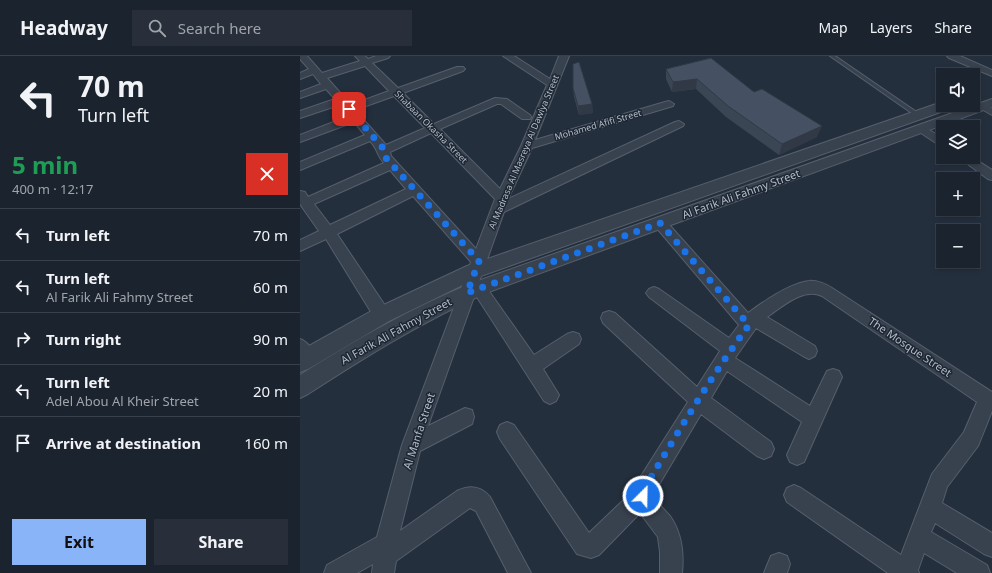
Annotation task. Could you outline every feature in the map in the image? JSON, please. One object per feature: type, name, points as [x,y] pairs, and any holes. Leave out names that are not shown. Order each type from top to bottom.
[{"type":"street","points":[[300,95],[322,77],[363,59],[385,56]]},
{"type":"street","points":[[508,56],[553,85]]},
{"type":"street","name":"Al Madrasa Al Masreya Al Dawlya Street","points":[[473,290],[476,266],[500,203],[527,146],[564,56]]},
{"type":"street","points":[[952,56],[992,74]]},
{"type":"street","points":[[303,57],[384,150],[384,156],[476,266]]},
{"type":"street","name":"Shabaan Okasha Street","points":[[363,59],[432,128],[500,203]]},
{"type":"street","points":[[300,139],[349,109],[460,69]]},
{"type":"street","points":[[300,76],[322,77]]},
{"type":"street","points":[[384,150],[495,101],[503,101],[526,117]]},
{"type":"street","name":"Mohamed Afifi Street","points":[[527,146],[669,104]]},
{"type":"street","name":"Al Farik Ali Fahmy Street","points":[[302,355],[476,266],[920,122],[989,107]]},
{"type":"street","points":[[300,115],[349,109]]},
{"type":"street","name":"Al Farik Ali Fahmy Street","points":[[300,387],[346,357],[409,322],[473,290],[660,223],[920,122],[936,112]]},
{"type":"street","points":[[920,122],[936,137]]},
{"type":"street","points":[[500,203],[679,124]]},
{"type":"street","points":[[300,166],[372,136]]},
{"type":"street","points":[[382,315],[328,232],[304,205],[392,164]]},
{"type":"street","points":[[974,164],[992,176]]},
{"type":"street","points":[[300,246],[414,190]]},
{"type":"street","points":[[660,223],[751,321],[809,351]]},
{"type":"street","name":"The Mosque Street","points":[[751,321],[759,314],[808,287],[818,287],[990,400]]},
{"type":"street","points":[[473,290],[532,366],[550,395]]},
{"type":"street","name":"Al Manfa Street","points":[[384,558],[412,445],[473,290]]},
{"type":"street","points":[[654,293],[728,355],[814,419]]},
{"type":"street","points":[[609,318],[698,400],[764,449]]},
{"type":"street","points":[[671,573],[672,553],[666,531],[643,496],[643,491],[698,400],[751,321]]},
{"type":"street","points":[[532,366],[573,339]]},
{"type":"street","points":[[797,455],[834,377]]},
{"type":"street","points":[[794,495],[907,572],[918,537],[939,481],[971,439],[990,400]]},
{"type":"street","points":[[412,445],[465,417]]},
{"type":"street","points":[[507,432],[585,546],[591,547],[643,496]]},
{"type":"street","points":[[335,573],[384,558],[464,498],[472,496],[479,498],[484,504],[520,573]]},
{"type":"street","points":[[929,507],[992,546]]},
{"type":"street","points":[[918,537],[979,573]]},
{"type":"lane","points":[[832,56],[920,122]]},
{"type":"building","points":[[711,58],[754,92],[762,89],[822,126],[782,144],[728,106],[697,79],[673,82],[666,69]]},
{"type":"building","points":[[579,62],[592,104],[578,106],[573,88],[573,64]]},
{"type":"route","points":[[349,109],[383,148],[384,156],[479,261],[467,293],[660,223],[749,325],[731,349],[698,400],[643,491],[643,496]]}]
